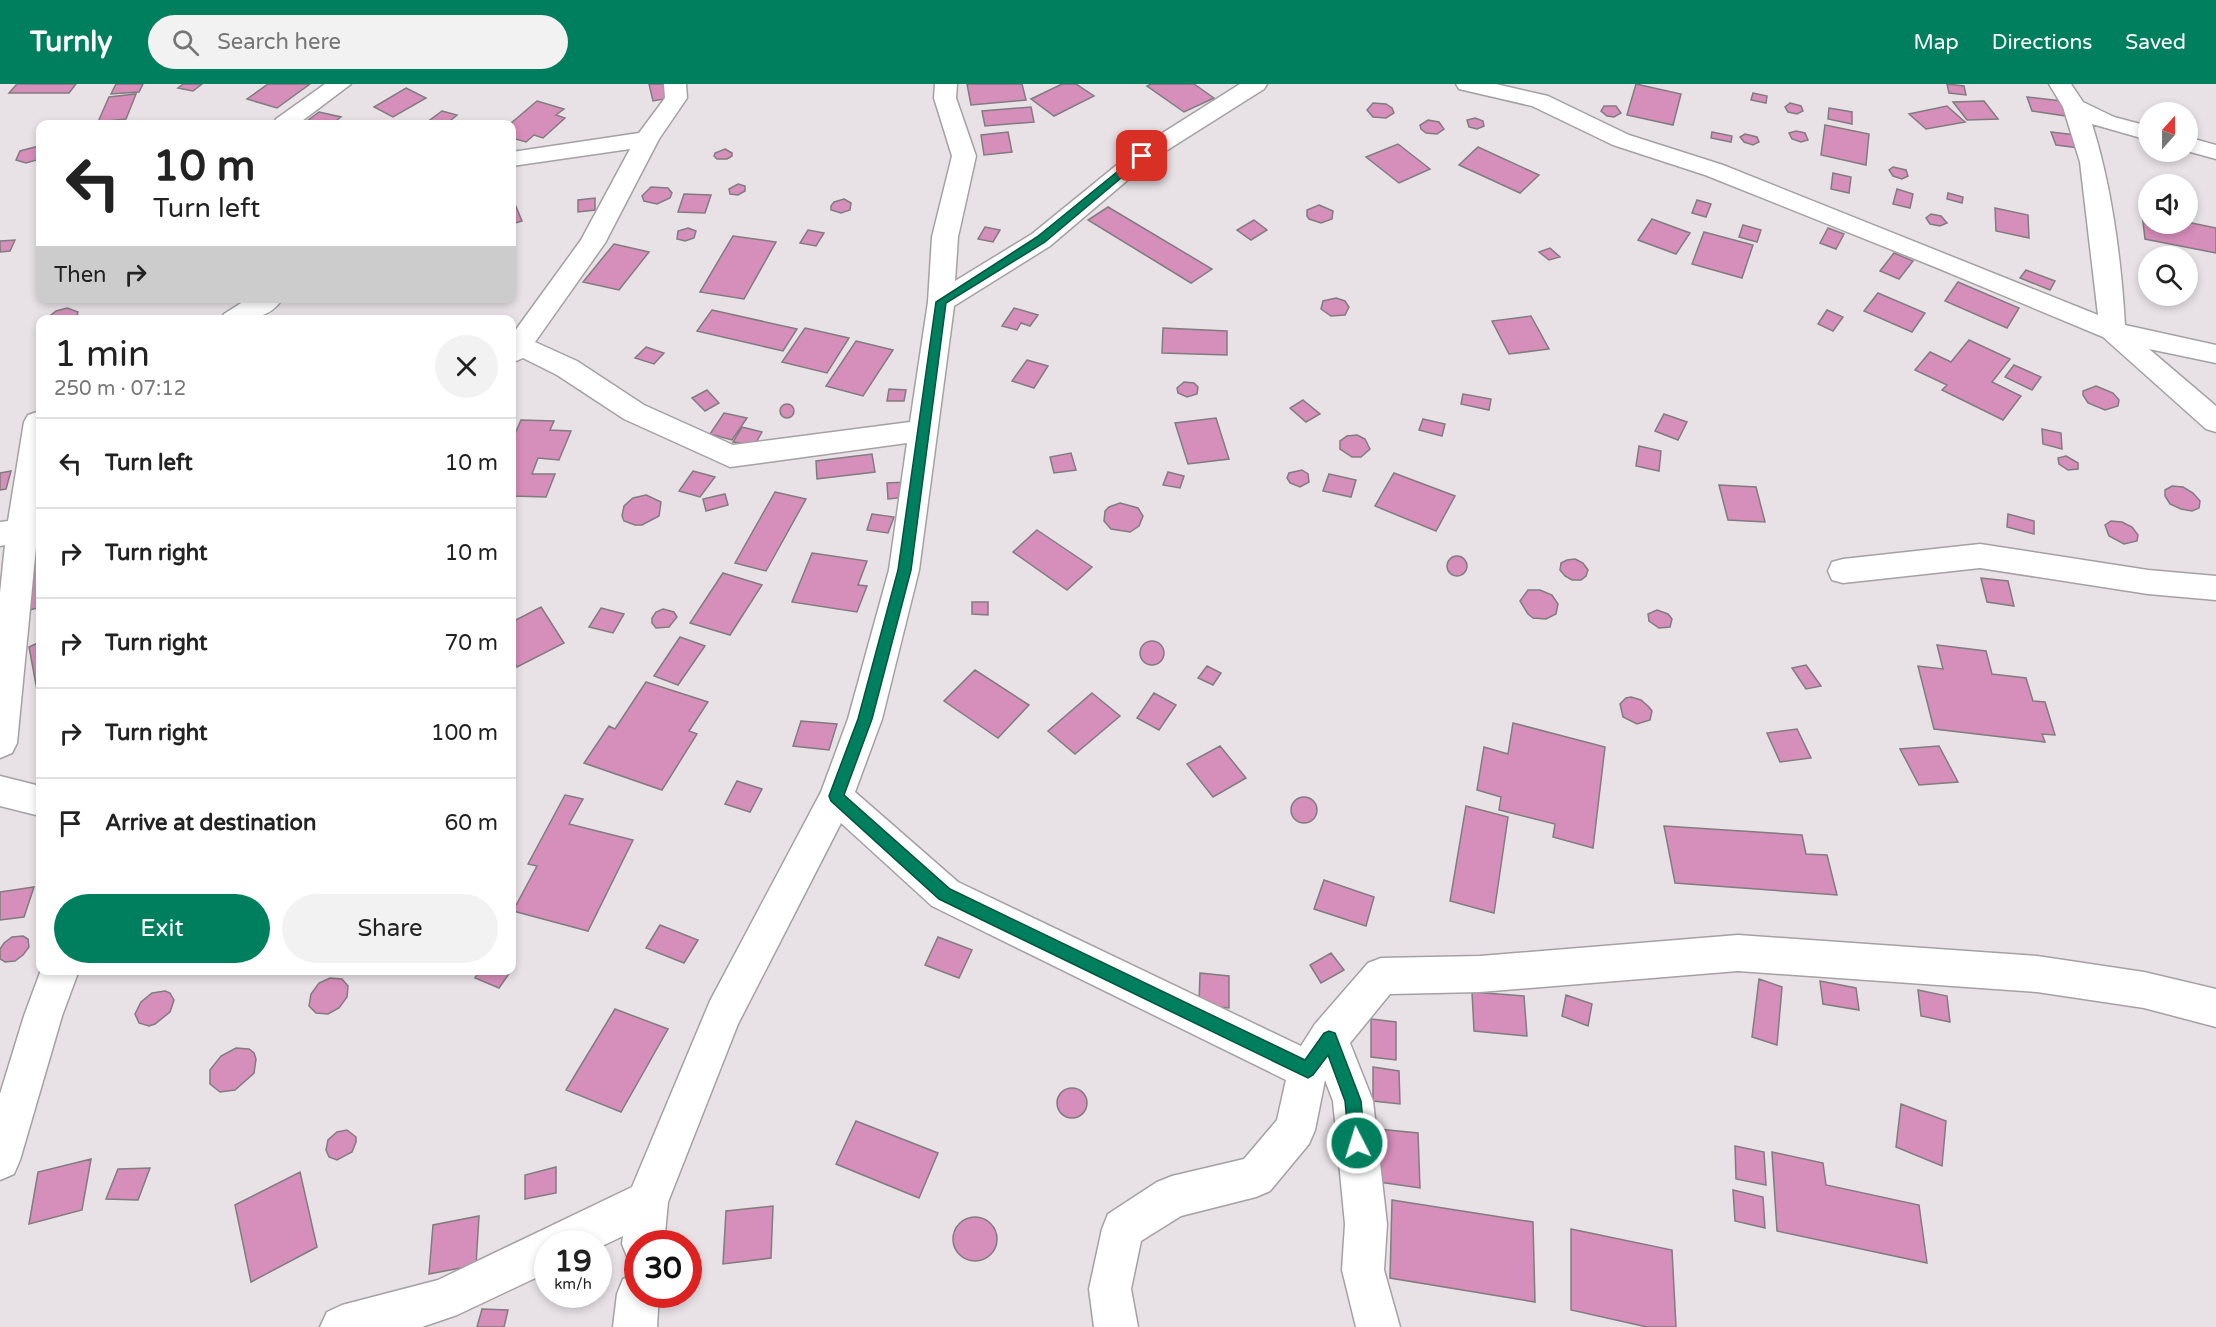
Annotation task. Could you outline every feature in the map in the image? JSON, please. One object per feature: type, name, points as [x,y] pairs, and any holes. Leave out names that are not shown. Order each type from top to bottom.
[{"type":"street","points":[[290,120],[340,84]]},
{"type":"street","points":[[516,346],[592,243],[647,139],[676,98],[675,84]]},
{"type":"street","points":[[644,1230],[647,1203],[723,1014],[836,796],[865,719],[904,570],[941,302],[945,237],[964,156],[945,98],[946,84]]},
{"type":"street","points":[[941,302],[1041,240],[1142,156],[1256,84]]},
{"type":"street","points":[[1467,84],[1540,101],[1621,140],[1714,170],[1944,261],[2112,331],[2216,354]]},
{"type":"street","points":[[2060,84],[2075,107],[2092,162],[2110,291],[2112,331],[2216,422]]},
{"type":"street","points":[[2075,107],[2106,122],[2138,130]]},
{"type":"street","points":[[516,158],[647,139]]},
{"type":"street","points":[[2198,147],[2216,152]]},
{"type":"street","points":[[241,315],[262,303]]},
{"type":"street","points":[[516,350],[567,368],[634,412],[730,456],[923,431]]},
{"type":"street","points":[[0,743],[11,532],[36,430]]},
{"type":"street","points":[[1843,571],[1980,556],[2148,582],[2216,588]]},
{"type":"street","points":[[0,790],[36,800]]},
{"type":"street","points":[[836,796],[945,894],[1319,1054],[1353,1101],[1366,1224],[1363,1270],[1378,1327]]},
{"type":"street","points":[[1116,1327],[1110,1289],[1123,1228],[1172,1197],[1256,1177],[1295,1130],[1319,1054],[1381,976],[1480,974],[1738,953],[2037,974],[2144,990],[2216,1008]]},
{"type":"street","points":[[0,1160],[43,1016],[58,975]]},
{"type":"street","points":[[590,1230],[647,1203]]},
{"type":"street","points":[[342,1327],[442,1300],[534,1257]]},
{"type":"street","points":[[635,1327],[637,1308]]},
{"type":"building","points":[[17,84],[76,84],[69,93],[9,93]]},
{"type":"building","points":[[116,84],[143,84],[139,92],[111,94]]},
{"type":"building","points":[[183,84],[202,84],[193,91],[178,88]]},
{"type":"building","points":[[268,84],[310,84],[277,108],[247,99]]},
{"type":"building","points":[[649,84],[666,84],[670,98],[653,101]]},
{"type":"building","points":[[967,84],[1022,84],[1026,100],[971,105]]},
{"type":"building","points":[[1062,84],[1076,84],[1094,96],[1054,116],[1031,99]]},
{"type":"building","points":[[1151,84],[1194,84],[1214,98],[1184,112],[1147,86]]},
{"type":"building","points":[[1636,84],[1681,94],[1673,125],[1627,115]]},
{"type":"building","points":[[1947,84],[1964,86],[1966,95],[1949,93]]},
{"type":"building","points":[[406,88],[426,98],[393,117],[374,107]]},
{"type":"building","points":[[1753,93],[1767,96],[1766,103],[1751,100]]},
{"type":"building","points":[[136,94],[126,119],[99,120],[109,97]]},
{"type":"building","points":[[2027,97],[2062,101],[2066,116],[2032,111]]},
{"type":"building","points":[[537,101],[564,109],[556,115],[565,118],[543,138],[534,135],[526,142],[516,139],[515,120]]},
{"type":"building","points":[[1984,101],[1998,119],[1967,120],[1953,102]]},
{"type":"building","points":[[1373,103],[1386,104],[1392,108],[1394,113],[1386,118],[1373,117],[1367,110]]},
{"type":"building","points":[[1790,103],[1801,106],[1803,111],[1797,114],[1788,112],[1785,107]]},
{"type":"building","points":[[1604,106],[1616,106],[1621,113],[1614,117],[1607,116],[1601,111]]},
{"type":"building","points":[[1947,106],[1965,122],[1926,129],[1909,114]]},
{"type":"building","points":[[1031,107],[1034,122],[985,126],[982,111]]},
{"type":"building","points":[[1829,108],[1852,112],[1852,124],[1828,119]]},
{"type":"building","points":[[442,111],[457,115],[451,120],[430,120]]},
{"type":"building","points":[[319,112],[341,117],[337,120],[308,120]]},
{"type":"building","points":[[1475,118],[1483,121],[1484,126],[1477,129],[1469,127],[1467,120]]},
{"type":"building","points":[[1428,120],[1439,122],[1444,129],[1437,134],[1426,133],[1420,125]]},
{"type":"building","points":[[1825,125],[1869,134],[1866,165],[1821,155]]},
{"type":"building","points":[[1796,131],[1805,133],[1808,140],[1801,142],[1792,139],[1789,133]]},
{"type":"building","points":[[1008,132],[1012,152],[984,155],[981,135]]},
{"type":"building","points":[[1712,132],[1732,136],[1731,142],[1711,138]]},
{"type":"building","points":[[2051,132],[2076,135],[2080,148],[2056,145]]},
{"type":"building","points":[[1745,134],[1757,137],[1759,142],[1753,145],[1744,142],[1740,137]]},
{"type":"building","points":[[1398,144],[1430,169],[1399,183],[1366,157]]},
{"type":"building","points":[[36,147],[36,160],[26,163],[16,160],[20,151]]},
{"type":"building","points":[[1478,147],[1539,175],[1520,193],[1459,165]]},
{"type":"building","points":[[725,149],[732,153],[732,156],[727,159],[717,159],[714,156],[715,153]]},
{"type":"building","points":[[1893,167],[1906,170],[1908,176],[1902,179],[1893,176],[1889,170]]},
{"type":"building","points":[[1833,173],[1851,177],[1849,193],[1831,189]]},
{"type":"building","points":[[738,184],[745,186],[745,191],[738,195],[730,194],[729,189]]},
{"type":"building","points":[[651,187],[668,188],[672,193],[670,198],[657,204],[644,201],[642,196]]},
{"type":"building","points":[[1897,189],[1913,194],[1910,208],[1893,204]]},
{"type":"building","points":[[1948,193],[1963,197],[1962,203],[1947,199]]},
{"type":"building","points":[[684,194],[711,195],[705,213],[678,212]]},
{"type":"building","points":[[595,198],[595,210],[578,212],[578,200]]},
{"type":"building","points":[[844,199],[851,203],[850,210],[841,213],[831,210],[834,202]]},
{"type":"building","points":[[1697,200],[1711,204],[1706,217],[1692,213]]},
{"type":"building","points":[[1319,205],[1333,211],[1332,219],[1321,223],[1309,219],[1307,210]]},
{"type":"building","points":[[516,207],[522,221],[516,223]]},
{"type":"building","points":[[1108,207],[1212,269],[1191,283],[1088,220]]},
{"type":"building","points":[[1995,208],[2028,215],[2029,238],[1996,231]]},
{"type":"building","points":[[1931,214],[1941,216],[1947,223],[1940,226],[1930,224],[1926,218]]},
{"type":"building","points":[[1652,219],[1690,233],[1676,254],[1638,240]]},
{"type":"building","points":[[1254,220],[1267,230],[1251,240],[1237,230]]},
{"type":"building","points":[[2198,224],[2216,228],[2216,253],[2198,249],[2198,246],[2180,246],[2145,239],[2144,234],[2198,234]]},
{"type":"building","points":[[1743,225],[1761,230],[1757,242],[1739,237]]},
{"type":"building","points":[[985,227],[1000,230],[993,242],[978,239]]},
{"type":"building","points":[[688,228],[696,231],[694,238],[685,241],[677,239],[678,231]]},
{"type":"building","points":[[1828,228],[1844,234],[1836,249],[1820,243]]},
{"type":"building","points":[[808,230],[824,233],[816,246],[800,243]]},
{"type":"building","points":[[1704,232],[1753,245],[1742,278],[1692,264]]},
{"type":"building","points":[[733,236],[776,242],[744,299],[700,292]]},
{"type":"building","points":[[15,240],[10,251],[0,252],[0,241]]},
{"type":"building","points":[[614,244],[649,252],[619,290],[583,282]]},
{"type":"building","points":[[1550,248],[1560,257],[1549,260],[1539,252]]},
{"type":"building","points":[[1894,253],[1913,261],[1899,279],[1880,271]]},
{"type":"building","points":[[2026,270],[2055,281],[2050,290],[2020,278]]},
{"type":"building","points":[[1958,282],[2019,308],[2007,328],[1945,301]]},
{"type":"building","points":[[1878,293],[1925,313],[1912,332],[1864,311]]},
{"type":"building","points":[[1336,298],[1345,301],[1349,307],[1345,315],[1331,316],[1321,309],[1323,301]]},
{"type":"building","points":[[67,308],[78,312],[77,315],[51,315]]},
{"type":"building","points":[[1014,308],[1038,315],[1030,326],[1021,323],[1017,330],[1002,326]]},
{"type":"building","points":[[712,310],[797,329],[783,351],[697,331]]},
{"type":"building","points":[[1827,310],[1843,317],[1833,331],[1818,324]]},
{"type":"building","points":[[1531,316],[1549,349],[1509,354],[1492,321]]},
{"type":"building","points":[[805,328],[849,338],[827,373],[782,362]]},
{"type":"building","points":[[1163,328],[1227,331],[1227,355],[1162,353]]},
{"type":"building","points":[[1969,340],[2010,359],[1992,382],[2021,396],[2003,420],[1942,390],[1947,385],[1915,370],[1930,352],[1951,362]]},
{"type":"building","points":[[856,341],[893,350],[863,396],[826,386]]},
{"type":"building","points":[[646,347],[664,353],[654,364],[635,358]]},
{"type":"building","points":[[1027,360],[1048,366],[1034,388],[1012,381]]},
{"type":"building","points":[[2014,365],[2041,377],[2032,390],[2005,377]]},
{"type":"building","points":[[1184,382],[1194,383],[1198,387],[1197,394],[1187,397],[1178,393],[1177,388]]},
{"type":"building","points":[[2096,386],[2113,393],[2119,400],[2118,406],[2105,410],[2088,403],[2083,391]]},
{"type":"building","points":[[889,389],[906,390],[904,401],[887,401]]},
{"type":"building","points":[[707,390],[719,403],[705,411],[692,398]]},
{"type":"building","points":[[1463,394],[1491,399],[1489,410],[1461,404]]},
{"type":"building","points":[[1303,400],[1320,414],[1306,422],[1290,408]]},
{"type":"building","points":[[787,404],[792,406],[794,411],[792,416],[787,418],[782,416],[780,411],[782,406]]},
{"type":"building","points":[[724,413],[747,418],[732,440],[710,434]]},
{"type":"building","points":[[1664,414],[1687,422],[1678,440],[1655,431]]},
{"type":"building","points":[[1216,418],[1229,459],[1188,464],[1175,423]]},
{"type":"building","points":[[1423,419],[1445,424],[1442,436],[1419,430]]},
{"type":"building","points":[[521,420],[554,421],[550,430],[571,431],[559,460],[538,458],[532,474],[555,474],[546,497],[516,496],[516,432]]},
{"type":"building","points":[[742,427],[762,432],[754,446],[733,442]]},
{"type":"building","points":[[2042,429],[2061,433],[2062,449],[2043,444]]},
{"type":"building","points":[[1357,435],[1365,439],[1370,449],[1361,457],[1352,457],[1340,449],[1340,441],[1347,436]]},
{"type":"building","points":[[1639,446],[1661,451],[1659,471],[1636,466]]},
{"type":"building","points":[[1071,453],[1076,470],[1054,473],[1050,457]]},
{"type":"building","points":[[872,454],[875,472],[817,479],[816,461]]},
{"type":"building","points":[[2066,456],[2078,463],[2078,469],[2068,470],[2059,464],[2058,458]]},
{"type":"building","points":[[1302,470],[1308,474],[1309,482],[1300,487],[1290,483],[1287,478],[1289,473]]},
{"type":"building","points":[[11,471],[6,489],[0,490],[0,473]]},
{"type":"building","points":[[693,471],[715,477],[700,497],[679,491]]},
{"type":"building","points":[[1168,472],[1184,476],[1180,488],[1163,485]]},
{"type":"building","points":[[1394,473],[1455,496],[1436,531],[1375,506]]},
{"type":"building","points":[[1329,474],[1356,480],[1351,497],[1323,491]]},
{"type":"building","points":[[906,482],[907,497],[888,499],[887,483]]},
{"type":"building","points":[[1719,485],[1756,487],[1765,522],[1728,520]]},
{"type":"building","points":[[2172,486],[2183,487],[2193,493],[2200,501],[2199,508],[2192,511],[2170,504],[2165,496],[2165,490]]},
{"type":"building","points":[[775,492],[806,499],[766,571],[735,563]]},
{"type":"building","points":[[725,494],[728,505],[706,511],[703,499]]},
{"type":"building","points":[[646,495],[661,502],[659,516],[642,525],[624,521],[622,516],[624,506],[633,498]]},
{"type":"building","points":[[1120,503],[1138,508],[1143,516],[1139,526],[1130,532],[1111,529],[1104,521],[1105,511]]},
{"type":"building","points":[[872,514],[894,517],[888,533],[867,530]]},
{"type":"building","points":[[2008,514],[2034,521],[2034,534],[2007,527]]},
{"type":"building","points":[[2111,521],[2122,522],[2132,527],[2138,535],[2137,541],[2124,544],[2109,536],[2105,525]]},
{"type":"building","points":[[1037,530],[1092,567],[1067,590],[1013,552]]},
{"type":"building","points":[[812,553],[867,561],[858,585],[867,586],[857,612],[792,602]]},
{"type":"building","points":[[1457,556],[1464,559],[1467,566],[1464,573],[1457,576],[1450,573],[1447,566],[1450,559]]},
{"type":"building","points":[[1575,559],[1583,563],[1588,570],[1586,576],[1581,580],[1572,580],[1560,570],[1561,563]]},
{"type":"building","points":[[36,561],[36,608],[24,612],[27,563]]},
{"type":"building","points":[[723,573],[762,585],[730,635],[690,623]]},
{"type":"building","points":[[1981,578],[2008,581],[2014,606],[1987,602]]},
{"type":"building","points":[[1528,590],[1540,590],[1552,595],[1558,604],[1556,614],[1546,619],[1533,618],[1528,614],[1520,601]]},
{"type":"building","points":[[972,602],[988,602],[988,615],[972,614]]},
{"type":"building","points":[[541,607],[564,643],[517,667],[516,620]]},
{"type":"building","points":[[601,608],[624,614],[613,633],[589,627]]},
{"type":"building","points":[[663,609],[674,612],[677,617],[669,627],[656,628],[652,623],[652,618],[656,612]]},
{"type":"building","points":[[1657,610],[1668,614],[1672,619],[1670,627],[1659,628],[1649,621],[1648,614]]},
{"type":"building","points":[[680,637],[705,646],[678,685],[654,676]]},
{"type":"building","points":[[1152,641],[1160,645],[1164,653],[1160,661],[1152,665],[1144,661],[1140,653],[1144,645]]},
{"type":"building","points":[[36,644],[36,685],[29,647]]},
{"type":"building","points":[[1937,645],[1986,651],[1992,674],[2026,678],[2033,701],[2045,702],[2055,735],[2042,734],[2045,742],[1934,729],[1918,666],[1943,669]]},
{"type":"building","points":[[1806,665],[1821,686],[1806,689],[1792,668]]},
{"type":"building","points":[[1207,666],[1221,673],[1213,685],[1198,678]]},
{"type":"building","points":[[975,670],[1029,705],[998,738],[944,701]]},
{"type":"building","points":[[646,682],[708,702],[689,731],[697,734],[662,790],[584,763],[609,726],[615,729]]},
{"type":"building","points":[[1092,693],[1120,716],[1075,754],[1048,731]]},
{"type":"building","points":[[1154,693],[1176,705],[1159,730],[1137,718]]},
{"type":"building","points":[[1626,698],[1641,700],[1649,707],[1652,711],[1650,720],[1637,724],[1623,717],[1620,704]]},
{"type":"building","points":[[801,721],[837,724],[829,750],[793,746]]},
{"type":"building","points":[[1513,723],[1605,747],[1593,848],[1553,837],[1555,824],[1499,810],[1501,797],[1477,790],[1484,747],[1508,754]]},
{"type":"building","points":[[1797,729],[1811,758],[1780,762],[1767,733]]},
{"type":"building","points":[[1220,746],[1246,778],[1213,797],[1187,764]]},
{"type":"building","points":[[1939,746],[1958,782],[1919,785],[1900,749]]},
{"type":"building","points":[[737,781],[762,789],[750,812],[725,804]]},
{"type":"building","points":[[565,795],[583,799],[569,824],[633,840],[588,931],[516,912],[516,905],[537,866],[528,864]]},
{"type":"building","points":[[1304,797],[1313,801],[1317,810],[1313,819],[1304,823],[1295,819],[1291,810],[1295,801]]},
{"type":"building","points":[[1466,806],[1508,817],[1494,913],[1450,901]]},
{"type":"building","points":[[1664,826],[1802,835],[1806,854],[1827,855],[1837,895],[1675,883]]},
{"type":"building","points":[[1324,880],[1374,897],[1366,926],[1314,909]]},
{"type":"building","points":[[34,887],[24,917],[0,920],[0,892]]},
{"type":"building","points":[[660,925],[698,940],[684,963],[646,948]]},
{"type":"building","points":[[23,936],[28,939],[29,947],[23,955],[15,961],[5,962],[0,959],[0,949],[4,943],[12,937]]},
{"type":"building","points":[[938,937],[972,950],[959,978],[925,965]]},
{"type":"building","points":[[1331,953],[1344,970],[1321,983],[1310,965]]},
{"type":"building","points":[[1200,973],[1229,976],[1229,1008],[1199,1005]]},
{"type":"building","points":[[477,975],[508,975],[499,988],[475,978]]},
{"type":"building","points":[[330,978],[342,979],[348,986],[347,997],[339,1008],[328,1014],[316,1013],[309,1006],[311,994],[319,983]]},
{"type":"building","points":[[1759,979],[1782,987],[1777,1045],[1752,1037]]},
{"type":"building","points":[[1820,981],[1856,988],[1859,1010],[1823,1004]]},
{"type":"building","points":[[1918,990],[1947,996],[1950,1022],[1921,1016]]},
{"type":"building","points":[[165,991],[170,993],[174,1000],[170,1012],[155,1024],[149,1026],[139,1023],[135,1014],[141,1002],[152,993]]},
{"type":"building","points":[[1472,992],[1524,996],[1527,1036],[1474,1031]]},
{"type":"building","points":[[1566,995],[1592,1004],[1588,1026],[1562,1016]]},
{"type":"building","points":[[615,1009],[668,1029],[621,1112],[566,1090]]},
{"type":"building","points":[[1371,1019],[1396,1022],[1396,1060],[1371,1057]]},
{"type":"building","points":[[236,1048],[249,1049],[254,1053],[256,1059],[254,1073],[235,1090],[220,1092],[210,1084],[210,1070],[221,1056]]},
{"type":"building","points":[[1373,1067],[1399,1071],[1400,1104],[1373,1101]]},
{"type":"building","points":[[1072,1088],[1078,1089],[1086,1097],[1086,1109],[1078,1117],[1072,1118],[1066,1117],[1058,1109],[1057,1103],[1058,1097],[1066,1089]]},
{"type":"building","points":[[1901,1104],[1946,1121],[1942,1166],[1896,1147]]},
{"type":"building","points":[[856,1121],[938,1153],[919,1198],[836,1164]]},
{"type":"building","points":[[1378,1129],[1418,1133],[1420,1188],[1379,1182]]},
{"type":"building","points":[[347,1130],[356,1137],[352,1152],[337,1160],[329,1157],[326,1150],[328,1140],[337,1132]]},
{"type":"building","points":[[1735,1146],[1764,1152],[1766,1185],[1736,1179]]},
{"type":"building","points":[[1772,1152],[1823,1163],[1826,1185],[1919,1205],[1927,1263],[1777,1231]]},
{"type":"building","points":[[91,1159],[82,1210],[29,1224],[38,1172]]},
{"type":"building","points":[[556,1167],[556,1193],[525,1199],[525,1175]]},
{"type":"building","points":[[150,1168],[138,1200],[106,1199],[118,1169]]},
{"type":"building","points":[[300,1172],[317,1247],[251,1282],[235,1205]]},
{"type":"building","points":[[1733,1190],[1763,1197],[1765,1228],[1735,1221]]},
{"type":"building","points":[[1392,1200],[1533,1222],[1535,1302],[1390,1278]]},
{"type":"building","points":[[773,1206],[771,1258],[723,1264],[726,1211]]},
{"type":"building","points":[[479,1216],[476,1265],[429,1274],[433,1225]]},
{"type":"building","points":[[975,1217],[990,1224],[997,1239],[990,1254],[975,1261],[960,1254],[953,1239],[960,1224]]},
{"type":"building","points":[[1571,1229],[1672,1250],[1676,1327],[1647,1327],[1571,1310]]},
{"type":"building","points":[[482,1309],[508,1310],[504,1327],[477,1327]]},
{"type":"route","points":[[1142,156],[1041,240],[941,302],[904,570],[865,719],[836,796],[945,894],[1308,1070],[1329,1038],[1353,1101],[1357,1143]]}]
